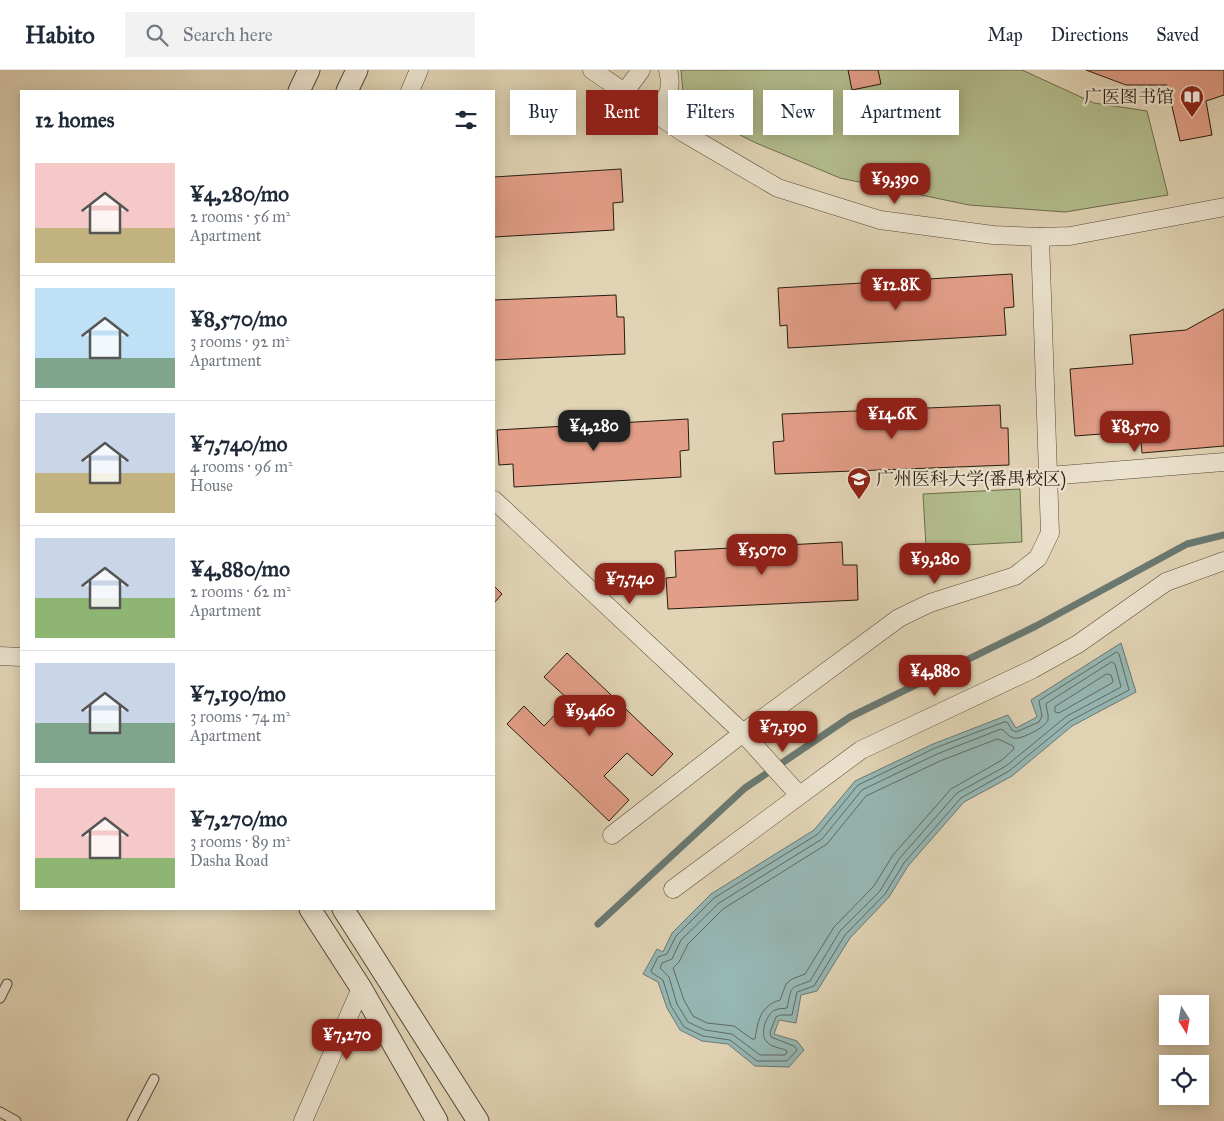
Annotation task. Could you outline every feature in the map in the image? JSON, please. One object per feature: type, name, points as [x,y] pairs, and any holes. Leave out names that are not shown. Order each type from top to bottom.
[{"type":"street","points":[[299,90],[309,70]]},
{"type":"street","points":[[347,90],[357,70]]},
{"type":"street","points":[[410,90],[419,70]]},
{"type":"street","points":[[592,70],[621,90]]},
{"type":"street","points":[[626,90],[641,70]]},
{"type":"street","points":[[658,111],[669,95],[670,80],[668,70]]},
{"type":"street","points":[[658,115],[684,133],[778,188],[880,220],[993,235],[1070,236],[1224,206]]},
{"type":"street","points":[[612,835],[743,733],[899,618],[930,604],[1015,576],[1038,558],[1050,533],[1040,237]]},
{"type":"street","points":[[1048,476],[1224,462]]},
{"type":"street","points":[[495,501],[743,733],[799,795]]},
{"type":"street","points":[[673,889],[861,750],[1033,669],[1078,644],[1166,582],[1224,561]]},
{"type":"street","points":[[0,656],[20,657]]},
{"type":"street","points":[[311,910],[361,988],[437,1121]]},
{"type":"street","points":[[344,910],[478,1121]]},
{"type":"street","points":[[303,1121],[361,988]]},
{"type":"lane","points":[[0,998],[7,984]]},
{"type":"lane","points":[[132,1121],[154,1079]]},
{"type":"lane","points":[[0,1112],[16,1121]]},
{"type":"green space","points":[[681,70],[1022,70],[1094,103],[1147,111],[1168,195],[1065,212],[969,205],[840,178],[740,135],[753,135],[753,90],[683,90]]},
{"type":"green space","points":[[1020,489],[1022,542],[926,547],[923,494]]},
{"type":"water","points":[[1121,643],[1136,692],[1072,726],[1012,776],[964,802],[908,866],[889,897],[850,938],[817,991],[801,995],[796,1023],[779,1020],[774,1034],[797,1041],[804,1050],[789,1067],[755,1066],[728,1044],[702,1041],[680,1030],[667,1008],[658,982],[643,974],[657,949],[663,952],[672,933],[711,894],[814,830],[855,781],[933,744],[1008,715],[1016,728],[1037,717],[1031,700]]},
{"type":"building","points":[[848,70],[878,70],[881,84],[852,90]]},
{"type":"building","name":"广医图书馆","points":[[1086,70],[1224,70],[1224,95],[1206,101],[1212,135],[1180,141],[1167,85],[1126,85]]},
{"type":"building","points":[[621,169],[623,202],[613,203],[614,230],[495,237],[495,177]]},
{"type":"building","points":[[1012,274],[1014,307],[1004,308],[1006,335],[788,348],[787,325],[780,326],[778,288]]},
{"type":"building","points":[[616,295],[617,317],[624,317],[625,354],[495,360],[495,300]]},
{"type":"building","points":[[1224,309],[1224,446],[1142,453],[1140,431],[1075,436],[1070,369],[1133,364],[1130,335],[1186,330]]},
{"type":"building","points":[[1000,405],[1001,428],[1008,428],[1009,465],[775,474],[773,442],[784,441],[782,414]]},
{"type":"building","points":[[688,419],[689,450],[680,451],[681,477],[514,487],[513,464],[499,465],[497,430]]},
{"type":"building","points":[[842,542],[843,565],[857,565],[858,600],[668,609],[666,578],[676,577],[675,551]]},
{"type":"building","points":[[495,587],[502,594],[495,602]]},
{"type":"building","points":[[567,653],[673,754],[652,776],[627,753],[604,776],[629,800],[609,821],[507,724],[524,706],[544,726],[569,700],[544,677]]},
{"type":"waterway","points":[[598,924],[745,788],[850,717],[1036,626],[1187,544],[1224,535]]},
{"type":"place","name":"广医图书馆","points":[[1192,118]]},
{"type":"place","name":"广州医科大学(番禺校区)","points":[[859,500]]}]
